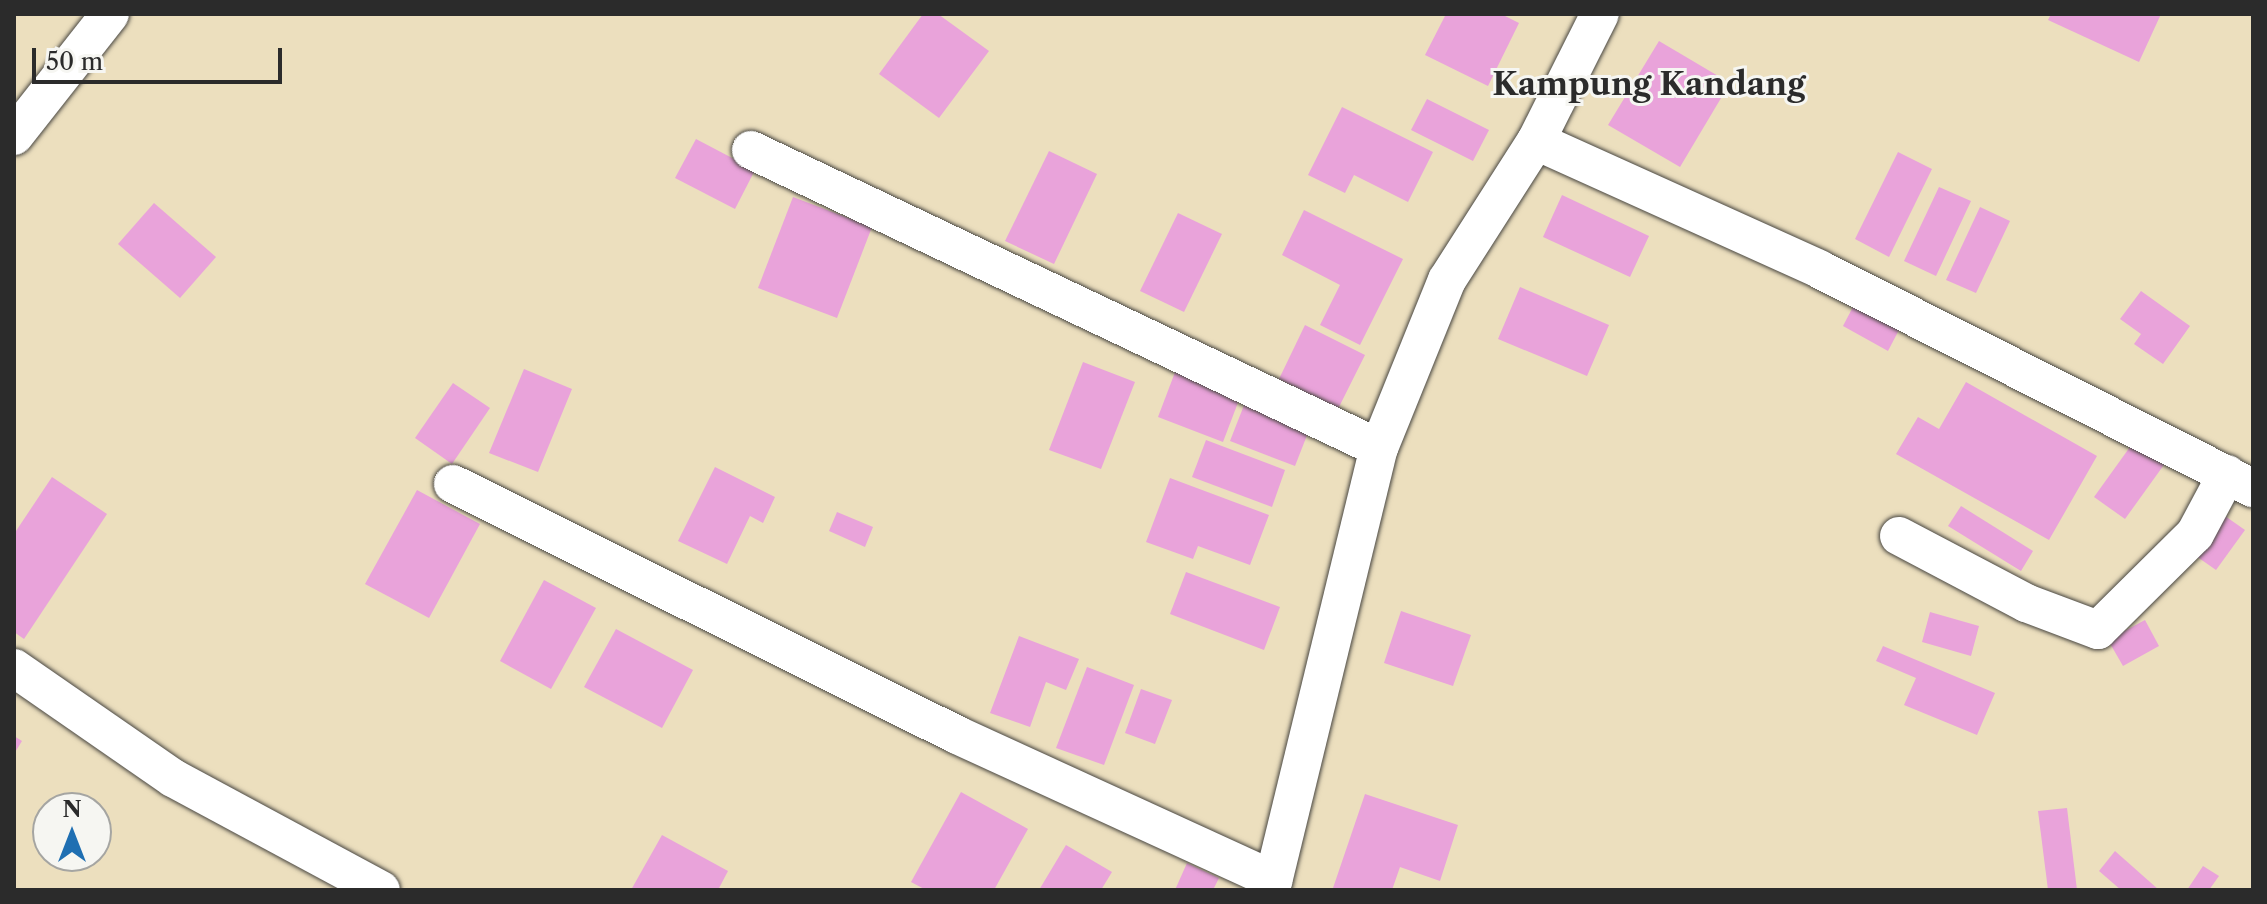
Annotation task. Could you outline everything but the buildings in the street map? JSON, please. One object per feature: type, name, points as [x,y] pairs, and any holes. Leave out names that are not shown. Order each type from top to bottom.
[{"type":"street","points":[[14,136],[110,14]]},
{"type":"street","points":[[453,484],[957,735],[1272,885],[1379,448],[1447,280],[1536,141],[1600,14]]},
{"type":"street","points":[[1536,141],[1819,269],[2240,481],[2195,534],[2098,630],[2026,603],[1899,536]]},
{"type":"street","points":[[751,150],[1379,448]]},
{"type":"street","points":[[14,668],[173,778],[381,890]]},
{"type":"district","name":"Kampung Kandang","points":[[1649,84]]}]
